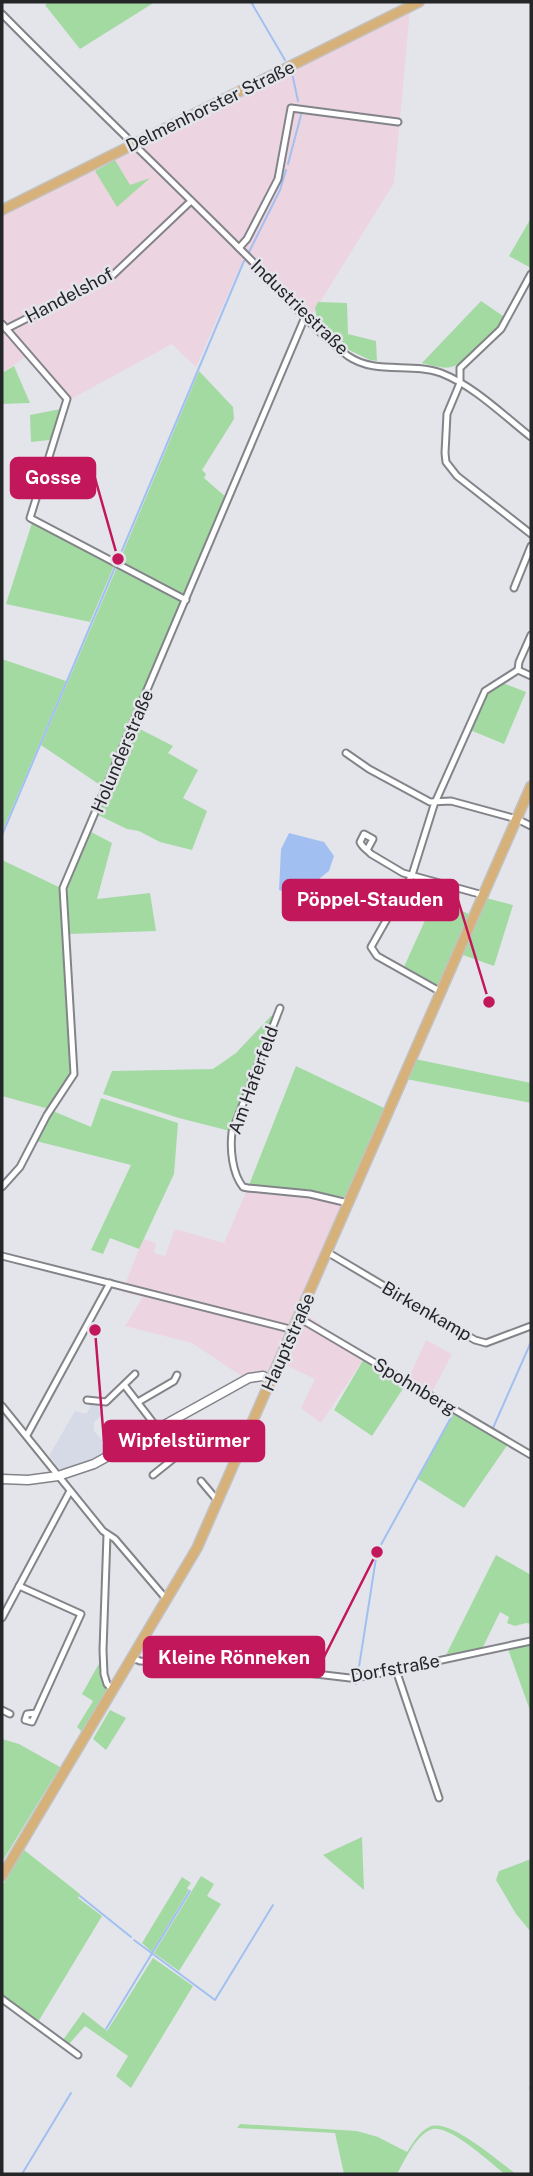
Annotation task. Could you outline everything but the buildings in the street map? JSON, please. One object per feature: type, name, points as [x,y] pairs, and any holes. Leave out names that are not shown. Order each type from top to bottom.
[{"type":"main road","name":"Delmenhorster Straße","points":[[2,210],[419,2]]},
{"type":"main road","name":"Hauptstraße","points":[[2,1877],[197,1548],[531,786]]},
{"type":"street","name":"Industriestraße","points":[[2,14],[239,248],[305,317],[351,358],[366,364],[442,373],[460,383],[531,437]]},
{"type":"street","points":[[239,248],[247,239],[278,179],[292,108],[398,122]]},
{"type":"street","name":"Handelshof","points":[[186,600],[30,519],[67,399],[4,326],[113,275],[191,201]]},
{"type":"street","points":[[442,373],[460,368],[501,329],[531,274]]},
{"type":"street","name":"Holunderstraße","points":[[2,1187],[20,1167],[47,1115],[74,1074],[63,888],[305,317]]},
{"type":"street","points":[[460,368],[460,383],[447,414],[446,462],[457,475],[531,534]]},
{"type":"street","points":[[514,589],[531,546]]},
{"type":"street","points":[[518,670],[531,635]]},
{"type":"street","points":[[518,670],[531,676]]},
{"type":"street","points":[[441,992],[377,956],[371,947],[412,875],[435,802],[485,691],[518,670]]},
{"type":"street","points":[[346,753],[369,769],[435,802],[451,801],[517,819],[531,826]]},
{"type":"street","points":[[367,850],[403,873],[483,895]]},
{"type":"street","name":"Am Haferfeld","points":[[280,1007],[232,1132],[230,1149],[239,1182],[248,1188],[310,1194],[348,1203]]},
{"type":"street","name":"Birkenkamp","points":[[327,1252],[475,1340],[486,1343],[531,1325]]},
{"type":"street","points":[[2,1256],[294,1330]]},
{"type":"street","points":[[27,1436],[110,1283]]},
{"type":"street","name":"Spohnberg","points":[[299,1318],[531,1455]]},
{"type":"street","points":[[87,1401],[103,1403],[125,1386],[135,1374]]},
{"type":"street","points":[[138,1402],[174,1381],[177,1375]]},
{"type":"street","points":[[2,1479],[28,1480],[58,1476],[94,1464],[249,1378],[263,1376],[270,1380]]},
{"type":"street","points":[[125,1386],[177,1455],[153,1475]]},
{"type":"street","points":[[2,1406],[107,1535],[115,1539],[167,1600]]},
{"type":"street","points":[[201,1481],[218,1501]]},
{"type":"street","points":[[2,1618],[70,1490]]},
{"type":"street","points":[[107,1535],[103,1650],[107,1684],[113,1690]]},
{"type":"street","points":[[19,1586],[81,1614],[36,1713]]},
{"type":"street","name":"Dorfstraße","points":[[132,1658],[140,1661],[222,1663],[335,1678],[367,1676],[531,1641]]},
{"type":"street","points":[[396,1670],[439,1798]]},
{"type":"street","points":[[2,1710],[10,1714]]},
{"type":"street","points":[[2,1999],[78,2055]]},
{"type":"shaded area","points":[[410,10],[394,183],[307,323],[243,260],[196,367],[172,344],[71,399],[31,353],[2,373],[2,216]]},
{"type":"shaded area","points":[[249,1185],[353,1198],[304,1314],[321,1324],[318,1330],[365,1357],[321,1423],[301,1408],[315,1379],[286,1365],[279,1381],[264,1370],[243,1377],[192,1343],[125,1326],[143,1297],[122,1292],[143,1239],[156,1243],[154,1253],[165,1256],[175,1229],[224,1243]]},
{"type":"shaded area","points":[[426,1340],[452,1354],[430,1396],[406,1384]]},
{"type":"shaded area","points":[[94,1403],[99,1406],[102,1415],[94,1422],[94,1431],[112,1452],[61,1470],[49,1456],[75,1411],[86,1414],[89,1405]]},
{"type":"green space","points":[[49,2],[155,2],[80,49],[45,5]]},
{"type":"green space","points":[[115,160],[130,185],[150,178],[117,207],[95,171]]},
{"type":"green space","points":[[531,218],[531,268],[509,256]]},
{"type":"green space","points":[[481,301],[506,318],[489,339],[458,365],[444,368],[422,363]]},
{"type":"green space","points":[[318,302],[347,303],[348,334],[376,341],[377,361],[349,350],[317,320],[315,308]]},
{"type":"green space","points":[[14,366],[30,403],[2,404],[2,373]]},
{"type":"green space","points":[[199,371],[233,407],[234,419],[202,470],[206,474],[204,478],[227,498],[184,596],[119,562]]},
{"type":"green space","points":[[61,409],[55,433],[49,440],[31,442],[30,415]]},
{"type":"green space","points":[[32,523],[114,566],[90,622],[6,604]]},
{"type":"green space","points":[[117,567],[179,599],[181,606],[103,787],[41,745]]},
{"type":"green space","points":[[2,659],[66,681],[2,832]]},
{"type":"green space","points":[[500,682],[526,692],[504,744],[470,730],[487,691]]},
{"type":"green space","points":[[136,727],[173,746],[168,753],[198,770],[183,798],[207,811],[192,850],[160,842],[98,815]]},
{"type":"green space","points":[[91,832],[112,843],[97,899],[150,893],[156,931],[69,934],[67,890]]},
{"type":"green space","points":[[2,860],[61,888],[71,1074],[49,1109],[2,1096]]},
{"type":"green space","points":[[486,898],[513,905],[494,966],[460,954]]},
{"type":"green space","points":[[441,902],[469,914],[437,987],[403,969],[432,905],[437,907]]},
{"type":"green space","points":[[276,1013],[230,1131],[103,1094],[112,1071],[213,1069],[236,1053]]},
{"type":"green space","points":[[415,1059],[531,1083],[531,1103],[406,1079]]},
{"type":"green space","points":[[296,1066],[384,1108],[346,1197],[249,1185]]},
{"type":"green space","points":[[101,1098],[178,1123],[174,1174],[139,1249],[110,1238],[103,1254],[91,1250],[131,1165],[36,1141],[53,1111],[91,1127]]},
{"type":"green space","points":[[365,1357],[406,1384],[372,1436],[334,1410]]},
{"type":"green space","points":[[454,1413],[508,1444],[464,1508],[418,1479]]},
{"type":"green space","points":[[496,1555],[531,1575],[531,1624],[515,1626],[507,1623],[509,1617],[500,1612],[482,1649],[445,1657]]},
{"type":"green space","points":[[531,1644],[531,1713],[508,1649]]},
{"type":"green space","points":[[101,1660],[102,1677],[108,1688],[82,1732],[77,1727],[93,1701],[82,1694]]},
{"type":"green space","points":[[110,1710],[126,1718],[106,1750],[93,1739]]},
{"type":"green space","points":[[2,1739],[19,1744],[60,1767],[2,1862]]},
{"type":"green space","points":[[362,1837],[364,1890],[323,1855]]},
{"type":"green space","points":[[24,1850],[80,1894],[78,1898],[102,1916],[38,2022],[2,1995],[2,1886]]},
{"type":"green space","points":[[531,1859],[531,1932],[516,1914],[496,1880],[499,1871]]},
{"type":"green space","points":[[201,1876],[214,1884],[207,1896],[221,1904],[179,1971],[154,1953]]},
{"type":"green space","points":[[182,1877],[191,1883],[187,1888],[189,1890],[152,1952],[142,1943]]},
{"type":"green space","points":[[153,1958],[193,1986],[131,2088],[116,2076],[128,2056],[85,2026],[69,2044],[63,2040],[83,2012],[107,2031]]},
{"type":"green space","points":[[240,2124],[357,2131],[378,2137],[407,2152],[422,2132],[429,2127],[438,2126],[461,2134],[516,2174],[505,2174],[458,2137],[438,2129],[430,2130],[420,2138],[397,2174],[344,2174],[335,2133],[237,2128]]},
{"type":"water","points":[[289,833],[324,842],[334,856],[329,871],[319,879],[318,895],[308,903],[296,894],[279,890],[281,849]]},
{"type":"waterway","points":[[251,2],[285,60]]},
{"type":"waterway","points":[[292,73],[298,101]]},
{"type":"waterway","points":[[288,164],[301,115]]},
{"type":"waterway","points":[[249,252],[280,190],[286,170]]},
{"type":"waterway","points":[[118,560],[244,261]]},
{"type":"waterway","points":[[2,835],[116,565]]},
{"type":"waterway","points":[[493,1428],[531,1342]]},
{"type":"waterway","points":[[358,1673],[377,1552],[454,1412]]},
{"type":"waterway","points":[[106,2029],[190,1891]]},
{"type":"waterway","points":[[80,1896],[131,1937]]},
{"type":"waterway","points":[[134,1940],[215,2000],[273,1905]]},
{"type":"waterway","points":[[22,2174],[71,2093]]},
{"type":"place","name":"Gosse","points":[[118,559]]},
{"type":"place","name":"Pöppel-Stauden","points":[[489,1002]]},
{"type":"place","name":"Wipfelstürmer","points":[[95,1330]]},
{"type":"place","name":"Kleine Rönneken","points":[[377,1552]]}]
